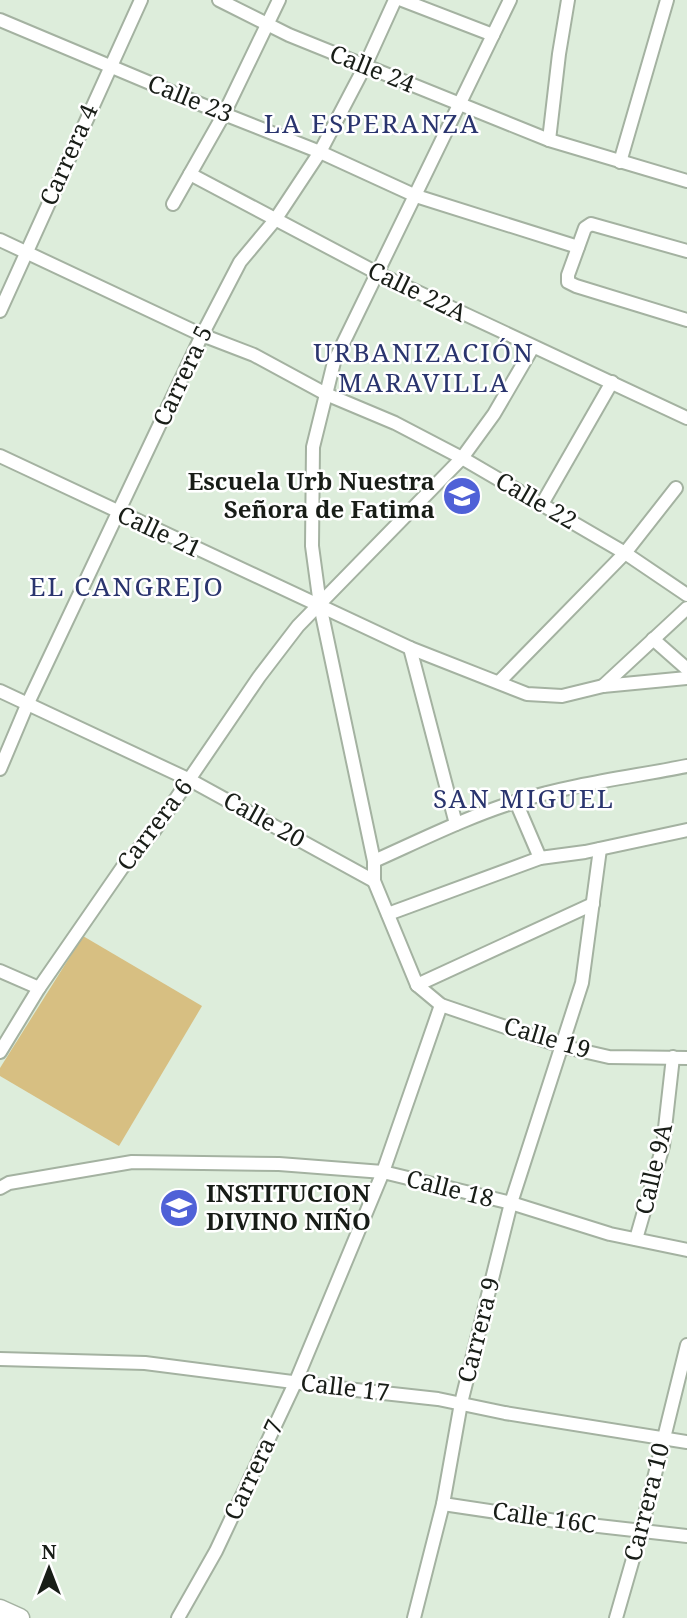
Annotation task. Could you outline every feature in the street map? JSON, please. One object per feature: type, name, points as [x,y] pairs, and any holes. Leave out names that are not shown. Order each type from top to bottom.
[{"type":"street","name":"Carrera 4","points":[[0,311],[141,0]]},
{"type":"street","name":"Calle 24","points":[[219,0],[266,24],[549,140],[687,181]]},
{"type":"street","points":[[173,204],[224,114],[279,0]]},
{"type":"street","name":"Carrera 5","points":[[0,769],[27,705],[202,335],[240,262],[275,220],[320,152],[365,66],[395,0]]},
{"type":"street","points":[[402,0],[494,35]]},
{"type":"street","points":[[510,0],[334,362],[313,447],[312,547],[320,605],[374,861],[374,881],[417,985],[593,904]]},
{"type":"street","points":[[549,140],[568,0]]},
{"type":"street","points":[[620,162],[667,0]]},
{"type":"street","name":"Calle 23","points":[[0,20],[320,152],[416,196],[578,247]]},
{"type":"street","name":"Calle 22A","points":[[190,174],[379,274],[687,418]]},
{"type":"street","points":[[687,251],[590,224],[585,228],[568,275],[568,282],[687,320]]},
{"type":"street","name":"Calle 22","points":[[0,240],[202,335],[254,355],[326,394],[395,423],[462,458],[625,553],[687,595]]},
{"type":"street","name":"Carrera 6","points":[[0,1052],[39,988],[122,868],[154,831],[259,677],[298,626],[462,458],[494,414],[533,347]]},
{"type":"street","points":[[541,504],[612,382]]},
{"type":"street","name":"Calle 21","points":[[0,456],[410,648],[527,694],[562,696],[603,687],[687,678]]},
{"type":"street","points":[[499,682],[625,553],[676,488]]},
{"type":"street","points":[[603,687],[687,608]]},
{"type":"street","points":[[653,639],[687,668]]},
{"type":"street","points":[[410,648],[456,824]]},
{"type":"street","name":"Calle 20","points":[[0,691],[190,780],[374,881]]},
{"type":"street","points":[[374,861],[456,824],[516,802],[600,782],[687,766]]},
{"type":"street","points":[[516,802],[540,858]]},
{"type":"street","points":[[388,914],[540,858],[600,849],[687,830]]},
{"type":"street","name":"Carrera 9","points":[[414,1618],[443,1504],[461,1403],[511,1203],[582,983],[600,849]]},
{"type":"street","points":[[0,971],[39,988]]},
{"type":"street","name":"Calle 19","points":[[417,985],[441,1005],[561,1046],[609,1057],[687,1058]]},
{"type":"street","name":"Carrera 7","points":[[178,1618],[216,1550],[296,1381],[383,1172],[441,1005]]},
{"type":"street","name":"Calle 9A","points":[[636,1239],[663,1146],[673,1057]]},
{"type":"street","name":"Calle 18","points":[[0,1188],[9,1183],[33,1178],[132,1162],[279,1164],[383,1172],[511,1203],[610,1234],[687,1250]]},
{"type":"street","name":"Carrera 10","points":[[616,1618],[641,1531],[687,1345]]},
{"type":"street","name":"Calle 17","points":[[0,1359],[145,1363],[296,1381],[461,1403],[505,1413],[687,1442]]},
{"type":"street","name":"Calle 16C","points":[[443,1504],[563,1522],[687,1536]]},
{"type":"street","points":[[0,1609],[20,1618]]},
{"type":"shaded area","points":[[83,936],[202,1006],[119,1146],[0,1076],[0,1068]]},
{"type":"place","name":"Escuela Urb Nuestra Señora de Fatima","points":[[462,496]]},
{"type":"place","name":"INSTITUCION DIVINO NIÑO","points":[[179,1208]]},
{"type":"district","name":"LA ESPERANZA","points":[[372,124]]},
{"type":"district","name":"URBANIZACIÓN MARAVILLA","points":[[424,368]]},
{"type":"district","name":"EL CANGREJO","points":[[127,587]]},
{"type":"district","name":"SAN MIGUEL","points":[[524,799]]}]
